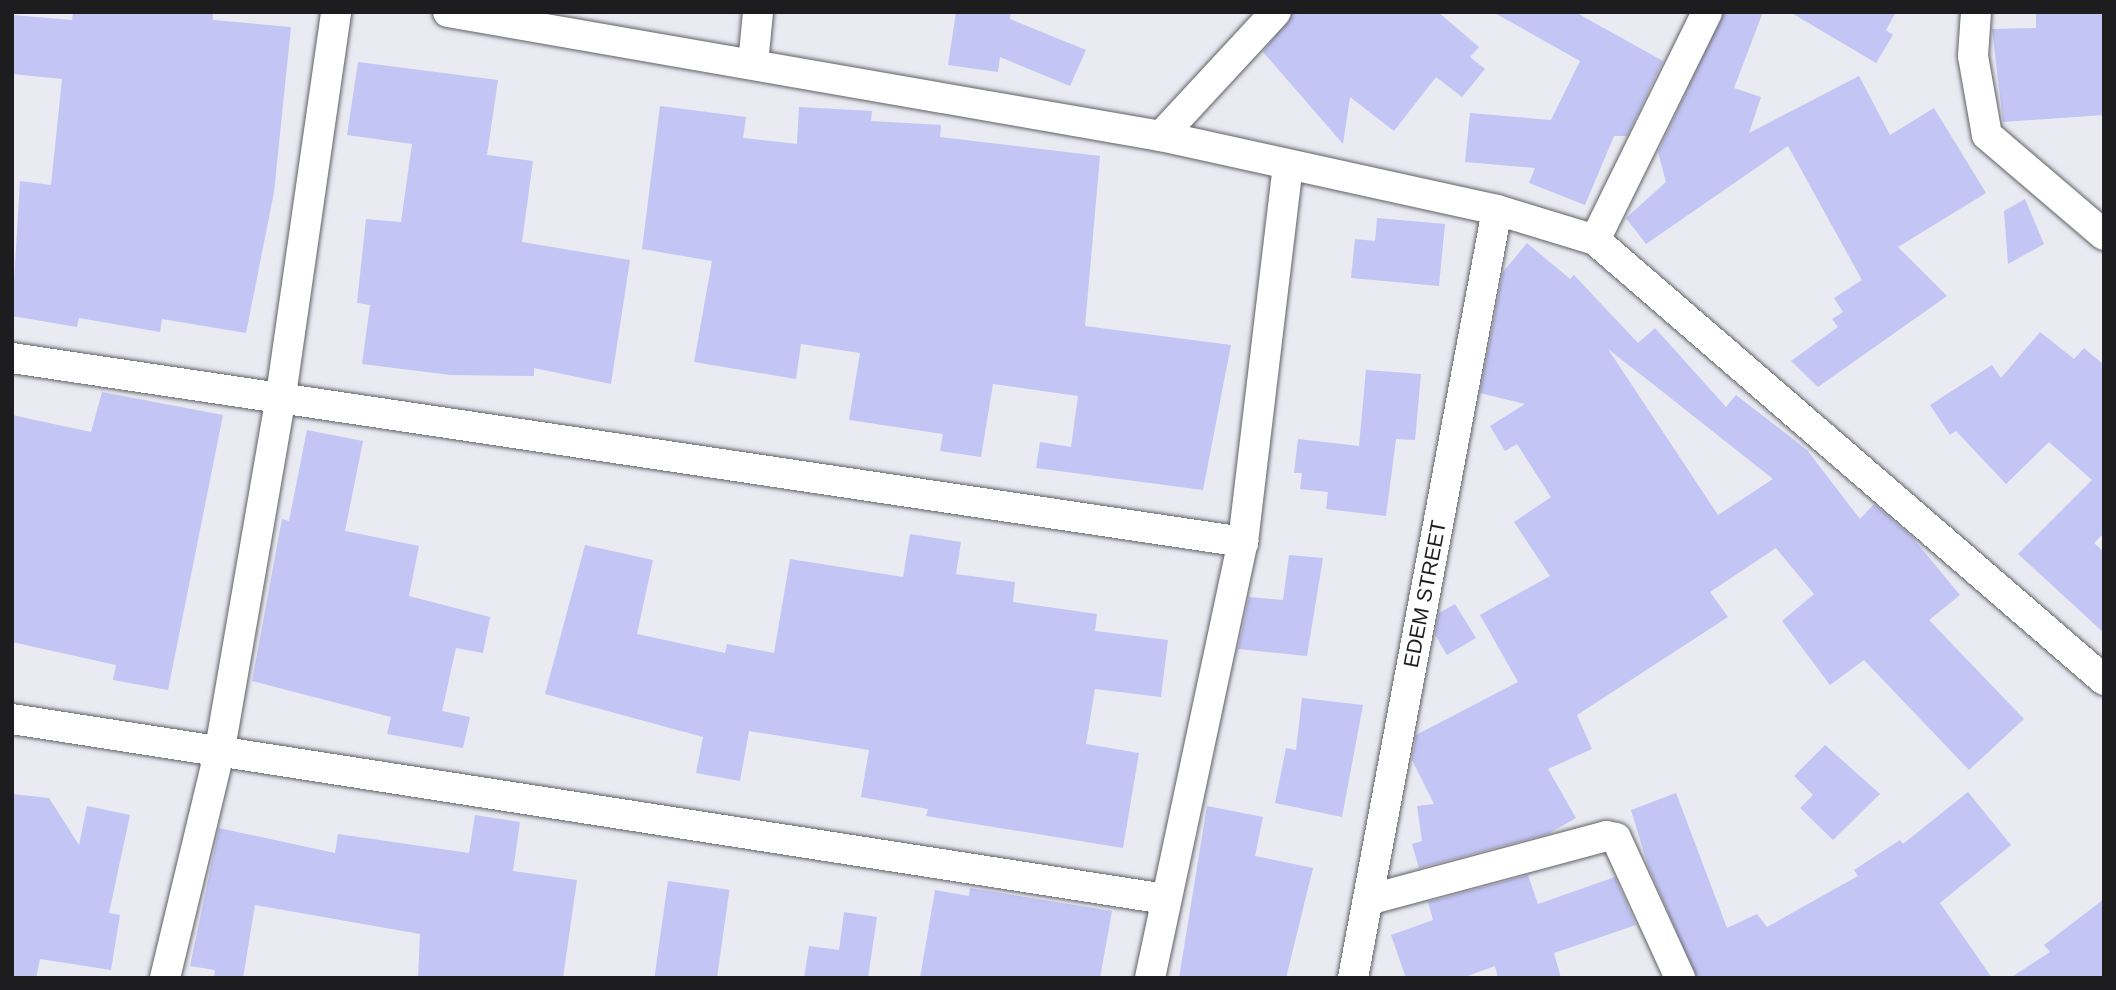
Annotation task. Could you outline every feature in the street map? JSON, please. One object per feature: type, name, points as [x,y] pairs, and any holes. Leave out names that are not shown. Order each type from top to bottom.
[{"type":"street","points":[[165,978],[220,749],[280,402],[336,12]]},
{"type":"street","points":[[448,12],[1161,136],[1497,210],[1595,240],[2099,668]]},
{"type":"street","points":[[753,64],[758,12]]},
{"type":"street","points":[[1161,136],[1276,12]]},
{"type":"street","points":[[1595,240],[1707,12]]},
{"type":"street","points":[[1976,12],[1973,56],[1987,135],[2104,235]]},
{"type":"street","points":[[1150,978],[1243,542],[1288,166]]},
{"type":"street","name":"EDEM STREET","points":[[1353,978],[1497,210]]},
{"type":"street","points":[[12,358],[280,402],[1243,542]]},
{"type":"street","points":[[12,719],[220,749],[1166,899]]},
{"type":"street","points":[[1368,900],[1607,836],[1616,838],[1680,978]]},
{"type":"building","points":[[73,12],[213,12],[213,20],[291,27],[274,192],[246,333],[162,319],[160,332],[79,318],[77,327],[12,316],[20,181],[51,185],[62,79],[12,74],[12,15],[72,20]]},
{"type":"building","points":[[956,12],[1011,12],[1010,19],[1086,50],[1070,86],[1000,57],[998,72],[948,65]]},
{"type":"building","points":[[1293,12],[1438,12],[1479,47],[1470,57],[1485,69],[1462,97],[1436,77],[1394,131],[1350,97],[1343,144],[1263,52]]},
{"type":"building","points":[[1493,12],[1575,12],[1663,61],[1627,136],[1614,136],[1585,205],[1529,183],[1535,168],[1465,162],[1470,113],[1551,120],[1580,61]]},
{"type":"building","points":[[1724,12],[1763,12],[1734,88],[1761,97],[1749,133],[1859,76],[1890,135],[1934,108],[1986,193],[1898,247],[1947,296],[1818,387],[1791,361],[1838,327],[1832,319],[1843,312],[1834,298],[1862,280],[1788,146],[1646,244],[1626,218],[1666,182],[1658,152]]},
{"type":"building","points":[[1790,12],[1896,12],[1886,30],[1893,35],[1876,63]]},
{"type":"building","points":[[2036,12],[2104,12],[2104,115],[2003,122],[1992,29],[2036,28]]},
{"type":"building","points":[[358,62],[498,80],[487,155],[533,161],[522,242],[630,260],[611,384],[534,368],[534,376],[451,375],[362,364],[370,305],[357,303],[366,219],[401,222],[412,144],[347,135]]},
{"type":"building","points":[[660,106],[746,117],[743,138],[797,144],[799,107],[872,111],[871,121],[941,125],[940,137],[1100,156],[1085,326],[1231,345],[1203,490],[1036,468],[1040,442],[1071,447],[1078,396],[993,384],[981,457],[940,451],[943,434],[849,420],[860,353],[801,344],[796,379],[694,362],[712,261],[642,249]]},
{"type":"building","points":[[2025,199],[2044,244],[2008,264],[2004,211]]},
{"type":"building","points":[[1377,218],[1445,224],[1439,286],[1351,278],[1355,239],[1375,241]]},
{"type":"building","points":[[1527,243],[1570,279],[1574,275],[1638,343],[1655,328],[1726,407],[1736,395],[1807,450],[1860,519],[1874,504],[1912,537],[1960,595],[1929,620],[2024,719],[1969,770],[1864,660],[1830,685],[1782,621],[1814,594],[1776,548],[1710,592],[1728,617],[1577,715],[1592,749],[1548,769],[1576,818],[1548,834],[1419,868],[1412,844],[1422,841],[1417,806],[1434,804],[1412,760],[1416,735],[1518,682],[1480,615],[1550,576],[1514,522],[1551,497],[1517,444],[1505,451],[1490,426],[1525,404],[1480,393],[1503,272]],"holes":[[[1608,349],[1773,479],[1718,515]]]},
{"type":"building","points":[[2040,332],[2074,359],[2084,348],[2104,365],[2104,533],[2094,543],[2104,552],[2104,633],[2018,554],[2092,480],[2049,442],[2006,484],[1956,431],[1950,435],[1930,405],[1992,365],[2001,378]]},
{"type":"building","points":[[1366,370],[1421,374],[1415,440],[1396,439],[1386,516],[1326,509],[1328,492],[1300,489],[1302,473],[1294,473],[1298,439],[1359,446]]},
{"type":"building","points":[[102,392],[223,415],[168,690],[113,680],[116,665],[12,642],[12,415],[91,432]]},
{"type":"building","points":[[307,430],[363,441],[345,531],[419,546],[409,596],[490,617],[483,653],[456,648],[442,711],[470,717],[463,748],[387,734],[391,717],[252,681],[282,519],[289,521]]},
{"type":"building","points":[[910,534],[961,542],[956,574],[1015,582],[1013,602],[1097,614],[1095,631],[1168,640],[1161,697],[1095,689],[1086,744],[1139,753],[1123,848],[926,816],[928,809],[861,797],[869,750],[749,731],[740,781],[696,773],[703,737],[545,694],[585,545],[653,560],[637,634],[725,653],[727,644],[774,653],[790,559],[903,577]]},
{"type":"building","points":[[1289,555],[1323,558],[1307,656],[1238,649],[1249,597],[1283,600]]},
{"type":"building","points":[[1455,604],[1476,638],[1447,655],[1435,635],[1439,613]]},
{"type":"building","points":[[1302,698],[1363,705],[1342,817],[1275,803],[1286,748],[1296,750]]},
{"type":"building","points":[[1825,745],[1880,794],[1833,840],[1800,808],[1813,795],[1794,776]]},
{"type":"building","points":[[1968,792],[2011,845],[1940,903],[1992,978],[1697,978],[1648,866],[1631,810],[1676,793],[1727,928],[1757,914],[1767,927],[1858,876],[1854,870],[1900,840],[1903,844]]},
{"type":"building","points":[[12,794],[49,798],[79,845],[87,806],[130,815],[109,913],[120,915],[111,970],[40,959],[36,978],[12,978]]},
{"type":"building","points":[[1207,806],[1263,817],[1255,856],[1313,868],[1286,978],[1179,978]]},
{"type":"building","points":[[475,815],[520,822],[513,871],[577,880],[563,978],[418,978],[420,934],[255,905],[243,978],[214,978],[215,970],[190,966],[219,828],[335,853],[338,834],[469,853]]},
{"type":"building","points":[[1528,875],[1538,904],[1615,877],[1636,925],[1554,953],[1561,978],[1498,978],[1495,966],[1462,978],[1406,978],[1391,935],[1433,920],[1428,902]]},
{"type":"building","points":[[668,881],[729,890],[717,978],[654,978]]},
{"type":"building","points":[[970,888],[1112,911],[1100,978],[920,978],[935,890],[969,896]]},
{"type":"building","points":[[2104,899],[2104,978],[2010,978],[2050,952],[2044,945]]},
{"type":"building","points":[[844,912],[877,917],[868,978],[804,978],[809,946],[839,950]]}]
